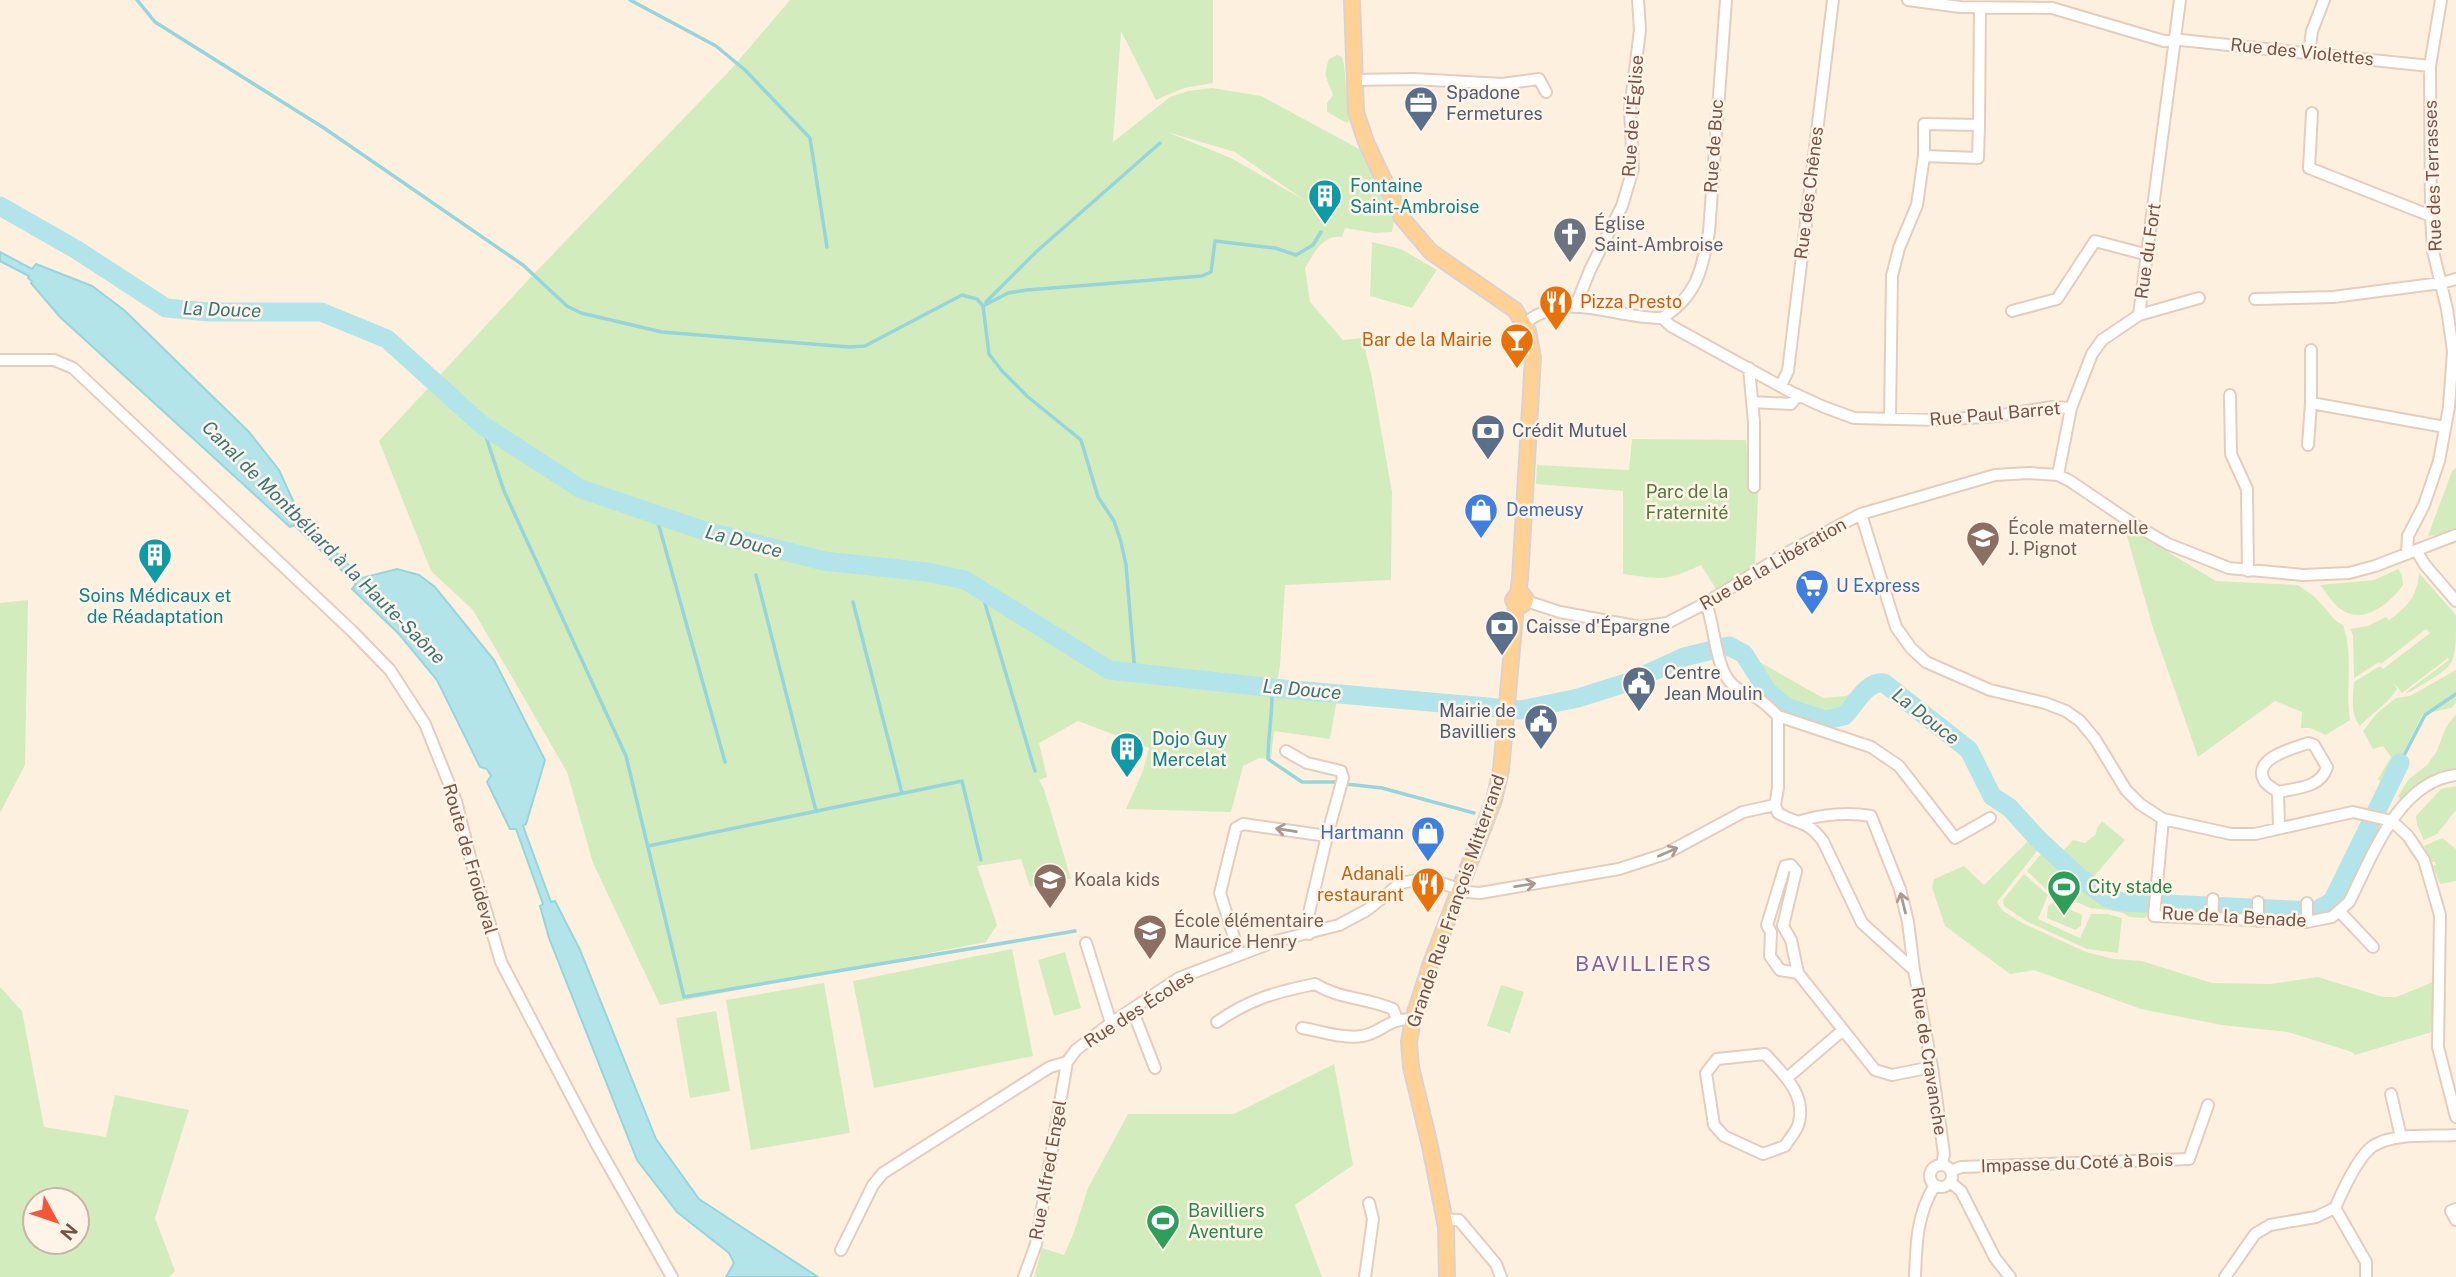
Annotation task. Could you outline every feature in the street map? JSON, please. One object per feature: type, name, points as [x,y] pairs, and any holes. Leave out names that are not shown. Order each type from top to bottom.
[{"type":"main road","points":[[1352,0],[1356,112],[1362,132],[1402,218],[1431,252],[1507,305],[1525,323]]},
{"type":"main road","name":"Grande Rue François Mitterrand","points":[[1447,1277],[1444,1219],[1411,1067],[1409,1042],[1413,1019],[1458,889],[1494,800],[1501,770],[1520,600],[1533,358],[1525,323]]},
{"type":"street","name":"Rue de l'Église","points":[[1576,305],[1622,206],[1633,169],[1630,110],[1640,30],[1638,0]]},
{"type":"street","name":"Rue de Buc","points":[[1662,318],[1684,302],[1691,292],[1702,264],[1709,232],[1726,0]]},
{"type":"street","name":"Rue des Chênes","points":[[1782,385],[1788,371],[1833,0]]},
{"type":"street","name":"Rue des Violettes","points":[[1908,0],[1980,8],[2052,8],[2164,41],[2430,66]]},
{"type":"street","name":"Rue du Fort","points":[[2058,475],[2071,408],[2092,354],[2102,340],[2140,315],[2180,0]]},
{"type":"street","points":[[2309,53],[2312,31],[2324,0]]},
{"type":"street","name":"Rue des Terrasses","points":[[2412,552],[2408,536],[2424,505],[2439,461],[2453,351],[2448,309],[2433,251],[2431,216],[2430,66],[2441,0]]},
{"type":"street","points":[[1924,156],[1979,158],[1980,8]]},
{"type":"street","points":[[1353,80],[1414,79],[1502,84],[1539,79],[1546,92]]},
{"type":"street","points":[[2312,113],[2309,168],[2431,216]]},
{"type":"street","points":[[1890,419],[1892,276],[1899,248],[1917,205],[1924,156],[1924,124],[1979,125]]},
{"type":"street","points":[[2012,311],[2057,299],[2095,241],[2148,255]]},
{"type":"street","points":[[2255,299],[2333,297],[2456,279]]},
{"type":"street","points":[[2140,315],[2199,298]]},
{"type":"street","points":[[1525,323],[1548,309],[1576,305],[1643,318],[1662,318]]},
{"type":"street","name":"Rue Paul Barret","points":[[1662,318],[1671,326],[1798,395],[1854,418],[1950,419],[1996,416],[2052,407],[2071,408]]},
{"type":"street","points":[[2308,444],[2311,350]]},
{"type":"street","name":"Route de Froideval","points":[[0,360],[54,360],[73,368],[390,670],[425,724],[456,801],[471,863],[501,962],[590,1132],[672,1277]]},
{"type":"street","points":[[1749,368],[1754,487]]},
{"type":"street","points":[[1752,402],[1791,404],[1798,395]]},
{"type":"street","points":[[2230,395],[2231,454],[2247,489],[2248,571]]},
{"type":"street","points":[[2311,403],[2445,427]]},
{"type":"street","name":"Rue de la Libération","points":[[1520,600],[1560,612],[1640,627],[1667,623],[1706,603],[1783,555],[1861,514],[1995,475],[2058,475],[2168,544],[2204,560],[2248,571],[2303,575],[2349,573],[2456,535]]},
{"type":"street","points":[[1861,514],[1896,627],[1911,648],[1926,662],[1990,690],[2066,710],[2080,721],[2095,739],[2126,790],[2140,804],[2164,819],[2231,834],[2255,834],[2345,813],[2392,821],[2408,836],[2424,860],[2437,899],[2442,947],[2438,1047],[2456,1117]]},
{"type":"street","points":[[2412,552],[2456,600]]},
{"type":"street","points":[[1706,603],[1712,616],[1726,678],[1735,687],[1757,698],[1777,716],[1871,747],[1899,766],[1955,838],[1990,818]]},
{"type":"street","points":[[1775,805],[1778,788],[1777,716]]},
{"type":"street","points":[[2308,743],[2314,746],[2327,767],[2325,775],[2320,781],[2309,785],[2278,792],[2265,782],[2265,763],[2272,756],[2308,743]]},
{"type":"street","points":[[1286,751],[1307,763],[1341,772],[1343,778],[1308,917],[1309,934]]},
{"type":"street","points":[[2373,947],[2340,912],[2349,902],[2392,821],[2409,800],[2428,783],[2456,775]]},
{"type":"street","points":[[2278,792],[2279,828]]},
{"type":"street","name":"Rue de Cravanche","points":[[1775,805],[1778,813],[1801,821],[1815,831],[1823,841],[1862,923],[1914,970],[1948,1173]]},
{"type":"street","name":"Rue des Écoles","points":[[841,1250],[873,1185],[883,1173],[1050,1067],[1066,1062],[1076,1050],[1111,1023],[1179,978],[1239,953],[1339,925],[1360,914],[1401,883],[1421,879],[1437,881],[1480,893],[1619,869],[1665,854],[1743,812],[1775,805]]},
{"type":"street","points":[[1801,821],[1813,817],[1861,814],[1871,816],[1900,890],[1908,922],[1914,970]]},
{"type":"street","name":"Rue de la Benade","points":[[2164,819],[2154,916],[2213,908],[2307,918],[2332,918],[2340,912]]},
{"type":"street","points":[[1239,953],[1220,893],[1237,828],[1243,824],[1327,836]]},
{"type":"street","points":[[1798,974],[1780,970],[1770,956],[1771,932],[1768,925],[1785,866],[1791,864],[1796,872],[1783,926],[1791,940],[1798,974],[1875,1070],[1892,1075],[1932,1068]]},
{"type":"street","points":[[2307,903],[2307,918]]},
{"type":"street","points":[[1086,943],[1111,1023]]},
{"type":"street","points":[[1217,1022],[1241,1005],[1287,989],[1315,984],[1332,994],[1379,1002],[1393,1009],[1397,1019]]},
{"type":"street","points":[[1132,1009],[1155,1068]]},
{"type":"street","points":[[1302,1028],[1350,1037],[1365,1036],[1397,1019],[1413,1019]]},
{"type":"street","points":[[1787,1078],[1843,1030]]},
{"type":"street","points":[[1765,1054],[1787,1078],[1798,1094],[1800,1122],[1785,1146],[1763,1154],[1724,1136],[1714,1125],[1706,1073],[1717,1059],[1765,1054]]},
{"type":"street","name":"Rue Alfred Engel","points":[[1024,1277],[1036,1244],[1066,1062]]},
{"type":"street","points":[[2391,1094],[2401,1137]]},
{"type":"street","name":"Impasse du Coté à Bois","points":[[1948,1173],[1961,1167],[2189,1158],[2208,1105]]},
{"type":"street","points":[[2225,1277],[2255,1234],[2270,1225],[2316,1217],[2335,1208],[2365,1155],[2374,1146],[2401,1137],[2456,1135]]},
{"type":"street","points":[[1935,1185],[1931,1172],[1936,1167],[1948,1173],[1961,1191],[1996,1258],[2010,1277]]},
{"type":"street","points":[[1935,1185],[1945,1186],[1948,1173]]},
{"type":"street","points":[[1915,1277],[1917,1239],[1925,1201],[1935,1185]]},
{"type":"street","points":[[1365,1277],[1373,1219],[1369,1203]]},
{"type":"street","points":[[2335,1208],[2367,1262],[2366,1277]]},
{"type":"street","points":[[2456,1209],[2451,1212],[2456,1220]]},
{"type":"street","points":[[1444,1219],[1459,1220],[1496,1264],[1501,1277]]},
{"type":"green space","points":[[790,0],[1213,0],[1213,83],[1184,88],[1156,100],[1121,31],[1113,142],[1170,97],[1212,88],[1261,96],[1361,150],[1394,221],[1392,232],[1375,233],[1345,228],[1342,237],[1329,239],[1319,246],[1305,268],[1310,302],[1343,340],[1362,338],[1371,373],[1392,492],[1391,580],[1285,585],[1280,665],[1275,695],[1337,699],[1330,739],[1274,731],[1271,759],[1259,758],[1243,766],[1231,812],[1126,809],[1143,771],[1149,748],[1078,721],[1039,743],[1047,777],[1039,780],[1071,879],[1052,878],[1030,887],[1021,859],[977,866],[997,925],[986,942],[660,1005],[593,863],[567,772],[473,610],[431,571],[379,441],[529,279],[733,67]],"holes":[[[1167,132],[1235,152],[1304,200],[1231,158]]]},
{"type":"green space","points":[[1337,55],[1342,57],[1344,65],[1349,120],[1347,123],[1327,112],[1327,103],[1333,95],[1326,78],[1326,70],[1329,59]]},
{"type":"green space","points":[[1372,242],[1401,249],[1437,270],[1412,308],[1370,296]]},
{"type":"green space","name":"Parc de la Fraternité","points":[[1632,439],[1746,440],[1748,466],[1756,467],[1758,500],[1755,564],[1716,589],[1701,565],[1663,578],[1623,574],[1623,491],[1536,484],[1537,465],[1629,470]]},
{"type":"green space","points":[[2456,468],[2456,532],[2428,536],[2452,471]]},
{"type":"green space","points":[[2125,529],[2216,581],[2298,585],[2315,597],[2336,621],[2343,625],[2349,660],[2350,720],[2326,735],[2310,728],[2301,728],[2302,712],[2275,701],[2198,757],[2153,628]]},
{"type":"green space","points":[[2398,569],[2403,585],[2390,600],[2365,614],[2347,613],[2338,607],[2320,585],[2374,580]]},
{"type":"green space","points":[[2419,573],[2456,615],[2454,657],[2445,670],[2410,692],[2405,693],[2449,660],[2448,658],[2402,693],[2393,682],[2397,689],[2394,694],[2360,726],[2353,711],[2354,682],[2380,666],[2383,669],[2430,633],[2426,629],[2381,664],[2379,662],[2354,678],[2353,635],[2350,629],[2368,626],[2386,617],[2389,620],[2396,615],[2414,595]]},
{"type":"green space","points":[[28,600],[25,765],[0,813],[0,603]]},
{"type":"green space","points":[[1758,661],[1823,698],[1846,696],[1864,685],[1846,710],[1828,715],[1785,702],[1763,679],[1756,666]]},
{"type":"green space","points":[[2456,670],[2456,703],[2451,708],[2423,714],[2386,786],[2378,779],[2391,757],[2383,746],[2373,749],[2363,731],[2377,713],[2396,698],[2410,696]]},
{"type":"green space","points":[[2456,714],[2456,769],[2423,781],[2401,801],[2398,796],[2409,779],[2427,765],[2437,751],[2446,727]]},
{"type":"green space","points":[[2456,786],[2456,810],[2437,834],[2424,840],[2416,816],[2441,789]]},
{"type":"green space","points":[[2102,821],[2125,840],[2092,879],[2062,852],[2073,840],[2085,843],[2096,834]]},
{"type":"green space","points":[[2032,837],[2041,846],[1997,902],[2003,911],[2024,924],[2086,952],[2114,959],[2142,961],[2212,983],[2270,984],[2318,977],[2383,997],[2396,997],[2434,982],[2432,1032],[2355,1055],[2288,1032],[2222,1025],[2141,1009],[2034,970],[2010,974],[1945,926],[1932,887],[1934,879],[1964,866],[1984,885]]},
{"type":"green space","points":[[2442,838],[2456,849],[2456,881],[2440,884],[2433,866],[2436,865],[2435,862],[2432,862],[2424,846]]},
{"type":"green space","points":[[2045,849],[2084,885],[2102,896],[2119,902],[2148,904],[2145,918],[2090,908],[2051,890],[2049,892],[2027,871]]},
{"type":"green space","points":[[2024,874],[2048,895],[2038,919],[2080,938],[2091,914],[2108,914],[2122,918],[2118,953],[2087,949],[2026,921],[2004,906],[2003,900]]},
{"type":"green space","name":"City stade","points":[[2054,902],[2082,915],[2081,926],[2075,930],[2047,918],[2048,906]]},
{"type":"green space","points":[[1012,949],[1033,1056],[874,1088],[853,981]]},
{"type":"green space","points":[[1065,952],[1081,1008],[1054,1016],[1038,960]]},
{"type":"green space","points":[[824,983],[850,1133],[751,1150],[726,1000]]},
{"type":"green space","points":[[1501,985],[1524,992],[1510,1033],[1487,1026]]},
{"type":"green space","points":[[0,987],[22,1011],[44,1127],[106,1137],[115,1095],[189,1110],[155,1218],[175,1271],[169,1277],[0,1277]]},
{"type":"green space","points":[[716,1011],[730,1091],[690,1098],[676,1018]]},
{"type":"green space","points":[[1334,1064],[1353,1165],[1295,1205],[1322,1277],[1034,1277],[1042,1248],[1064,1255],[1088,1188],[1128,1114],[1234,1114]]},
{"type":"water","name":"Canal de Montbéliard à la Haute-Saône","points":[[0,252],[32,269],[36,264],[92,286],[124,310],[249,432],[279,470],[301,518],[362,578],[397,569],[419,575],[435,587],[494,660],[545,760],[526,824],[523,826],[551,902],[555,901],[580,950],[656,1139],[699,1199],[818,1277],[726,1277],[734,1263],[729,1253],[677,1212],[637,1160],[549,938],[540,906],[543,904],[516,829],[510,829],[487,782],[491,776],[487,769],[480,767],[437,680],[399,634],[352,589],[356,584],[294,525],[290,527],[60,317],[31,283],[29,276],[0,261]]},
{"type":"waterway","points":[[137,0],[155,22],[324,128],[523,265],[567,306],[581,313],[662,332],[849,347],[865,346],[962,295],[977,299],[983,306],[989,354],[1028,397],[1081,440],[1098,497],[1114,521],[1121,542],[1126,565],[1135,673]]},
{"type":"waterway","points":[[630,0],[716,46],[745,70],[810,138],[827,247]]},
{"type":"waterway","points":[[986,302],[1036,252],[1160,143]]},
{"type":"waterway","name":"La Douce","points":[[0,206],[77,250],[166,308],[209,312],[321,312],[387,339],[482,425],[581,489],[705,531],[824,561],[927,572],[965,580],[1109,670],[1521,710],[1578,698],[1632,681],[1684,657],[1729,646],[1744,654],[1768,692],[1786,707],[1825,720],[1844,716],[1867,689],[1872,685],[1884,683],[1969,750],[1992,796],[2010,808],[2037,838],[2080,878],[2107,898],[2123,902],[2315,911],[2332,902],[2400,763]]},
{"type":"waterway","points":[[983,306],[1008,293],[1027,290],[1202,276],[1211,272],[1215,241],[1275,248],[1296,255],[1313,245],[1321,232]]},
{"type":"waterway","points":[[482,425],[504,491],[626,756],[684,997],[1075,931]]},
{"type":"waterway","points":[[656,515],[725,762]]},
{"type":"waterway","points":[[756,575],[816,811]]},
{"type":"waterway","points":[[981,590],[1035,771]]},
{"type":"waterway","points":[[853,602],[902,793]]},
{"type":"waterway","points":[[1272,688],[1268,759],[1302,782],[1335,782]]},
{"type":"waterway","name":"La Douce","points":[[2400,763],[2425,715],[2456,694]]},
{"type":"waterway","points":[[648,846],[962,781],[981,860]]},
{"type":"waterway","points":[[1346,784],[1382,788],[1474,813]]},
{"type":"place","name":"Spadone Fermetures","points":[[1421,133]]},
{"type":"place","name":"Fontaine Saint-Ambroise","points":[[1325,226]]},
{"type":"place","name":"Église Saint-Ambroise","points":[[1570,264]]},
{"type":"place","name":"Pizza Presto","points":[[1556,332]]},
{"type":"place","name":"Bar de la Mairie","points":[[1517,370]]},
{"type":"place","name":"Crédit Mutuel","points":[[1488,461]]},
{"type":"place","name":"Demeusy","points":[[1481,540]]},
{"type":"place","name":"École maternelle J. Pignot","points":[[1983,568]]},
{"type":"place","name":"Soins Médicaux et de Réadaptation","points":[[155,585]]},
{"type":"place","name":"U Express","points":[[1812,616]]},
{"type":"place","name":"Caisse d'Épargne","points":[[1502,657]]},
{"type":"place","name":"Centre Jean Moulin","points":[[1639,713]]},
{"type":"place","name":"Mairie de Bavilliers","points":[[1541,751]]},
{"type":"place","name":"Dojo Guy Mercelat","points":[[1127,779]]},
{"type":"place","name":"Hartmann","points":[[1428,863]]},
{"type":"place","name":"Koala kids","points":[[1050,910]]},
{"type":"place","name":"Adanali restaurant","points":[[1428,914]]},
{"type":"place","name":"City stade","points":[[2064,917]]},
{"type":"place","name":"École élémentaire Maurice Henry","points":[[1150,961]]},
{"type":"place","name":"Bavilliers Aventure","points":[[1163,1251]]},
{"type":"district","name":"BAVILLIERS","points":[[1644,964]]}]
